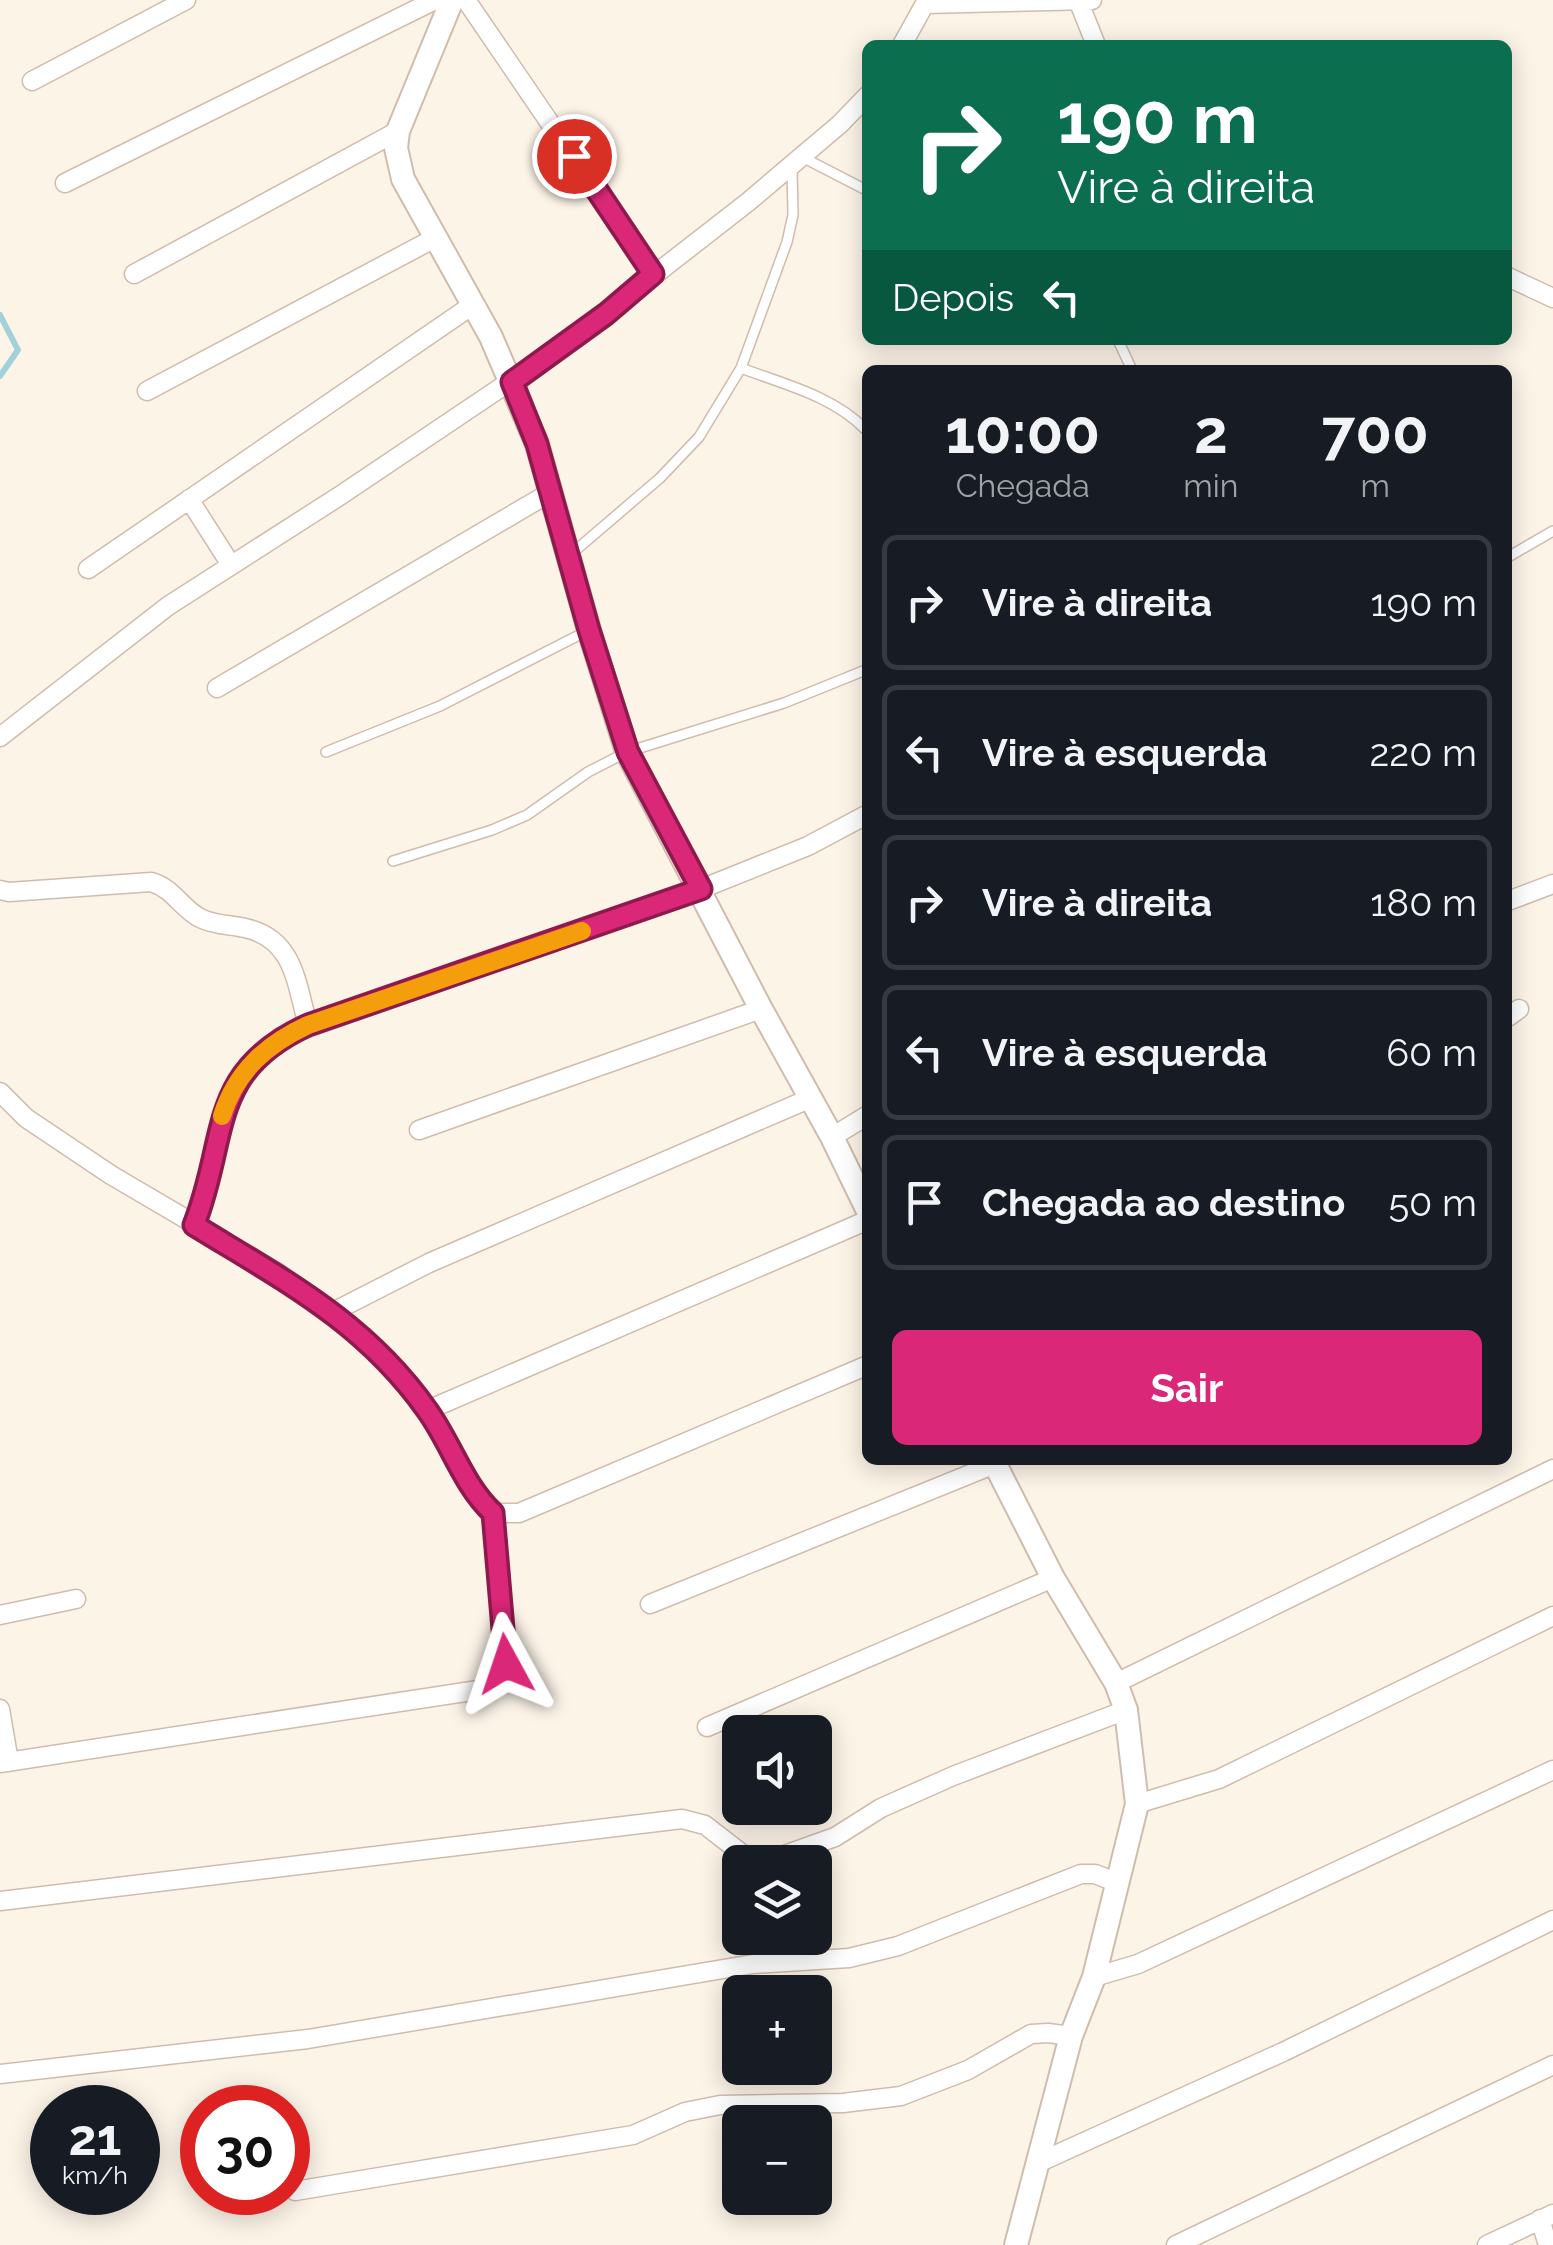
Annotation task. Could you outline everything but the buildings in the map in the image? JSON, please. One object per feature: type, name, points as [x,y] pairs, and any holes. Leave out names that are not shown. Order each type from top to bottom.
[{"type":"street","points":[[32,81],[186,0]]},
{"type":"street","points":[[65,182],[435,0]]},
{"type":"street","points":[[452,0],[398,132],[396,148],[403,179],[474,304],[537,444],[628,752],[862,1199]]},
{"type":"street","points":[[466,0],[653,274]]},
{"type":"street","points":[[905,40],[926,2],[1083,1],[1095,40]]},
{"type":"street","points":[[0,737],[168,606],[512,382],[606,314],[797,161],[862,100]]},
{"type":"street","points":[[134,274],[398,132]]},
{"type":"street","points":[[146,391],[435,238]]},
{"type":"street","points":[[1512,279],[1553,298]]},
{"type":"street","points":[[88,569],[474,304]]},
{"type":"street","points":[[217,688],[551,492]]},
{"type":"street","points":[[189,500],[231,566]]},
{"type":"street","points":[[194,1225],[232,1090],[252,1062],[281,1038],[308,1025],[701,889],[808,846],[862,817]]},
{"type":"street","points":[[0,890],[151,882],[165,886],[194,915],[219,926],[244,927],[271,937],[286,951],[308,1025]]},
{"type":"street","points":[[1512,899],[1553,884]]},
{"type":"street","points":[[419,1130],[761,1009]]},
{"type":"street","points":[[0,1092],[26,1118],[194,1225],[278,1273],[333,1312],[386,1360],[428,1410],[478,1498],[493,1513],[506,1664],[497,1684],[485,1690],[4,1763],[0,1710]]},
{"type":"street","points":[[333,1312],[429,1263],[811,1098]]},
{"type":"street","points":[[832,1137],[862,1119]]},
{"type":"street","points":[[428,1410],[862,1223]]},
{"type":"street","points":[[493,1513],[519,1513],[862,1368]]},
{"type":"street","points":[[650,1604],[987,1465]]},
{"type":"street","points":[[996,1465],[1053,1578],[1116,1683],[1126,1710],[1138,1804],[1094,1977],[1071,2036],[1016,2245]]},
{"type":"street","points":[[1116,1683],[1553,1468]]},
{"type":"street","points":[[707,1727],[1053,1578]]},
{"type":"street","points":[[0,1616],[76,1599]]},
{"type":"street","points":[[1138,1804],[1218,1779],[1553,1616]]},
{"type":"street","points":[[0,1901],[682,1819],[705,1825],[749,1860],[768,1862],[835,1837],[881,1808],[953,1776],[1126,1710]]},
{"type":"street","points":[[1094,1977],[1138,1964],[1553,1770]]},
{"type":"street","points":[[0,2074],[308,2039],[753,1964],[849,1958],[898,1946],[1080,1874],[1095,1874],[1118,1883]]},
{"type":"street","points":[[1040,2162],[1283,2052],[1553,1920]]},
{"type":"street","points":[[310,2189],[633,2135],[685,2112],[720,2105],[843,2104],[901,2096],[968,2070],[1031,2034],[1071,2036]]},
{"type":"street","points":[[1176,2245],[1553,2065]]},
{"type":"street","points":[[1488,2245],[1546,2217],[1548,2245]]},
{"type":"lane","points":[[570,555],[660,478],[699,436],[741,368],[787,242],[797,161],[862,189]]},
{"type":"lane","points":[[741,368],[832,403],[862,425]]},
{"type":"lane","points":[[1512,554],[1553,531]]},
{"type":"lane","points":[[326,752],[440,706],[589,630]]},
{"type":"lane","points":[[393,860],[492,830],[527,815],[588,772],[628,752],[784,703],[862,672]]},
{"type":"waterway","points":[[0,315],[18,350],[0,376]]},
{"type":"slow traffic","points":[[222,1116],[232,1090],[252,1062],[281,1038],[308,1025],[582,931]]},
{"type":"route","points":[[506,1664],[493,1513],[478,1498],[428,1410],[386,1360],[333,1312],[278,1273],[194,1225],[232,1090],[252,1062],[281,1038],[308,1025],[701,889],[628,752],[537,444],[512,382],[606,314],[653,274],[574,156]]}]
